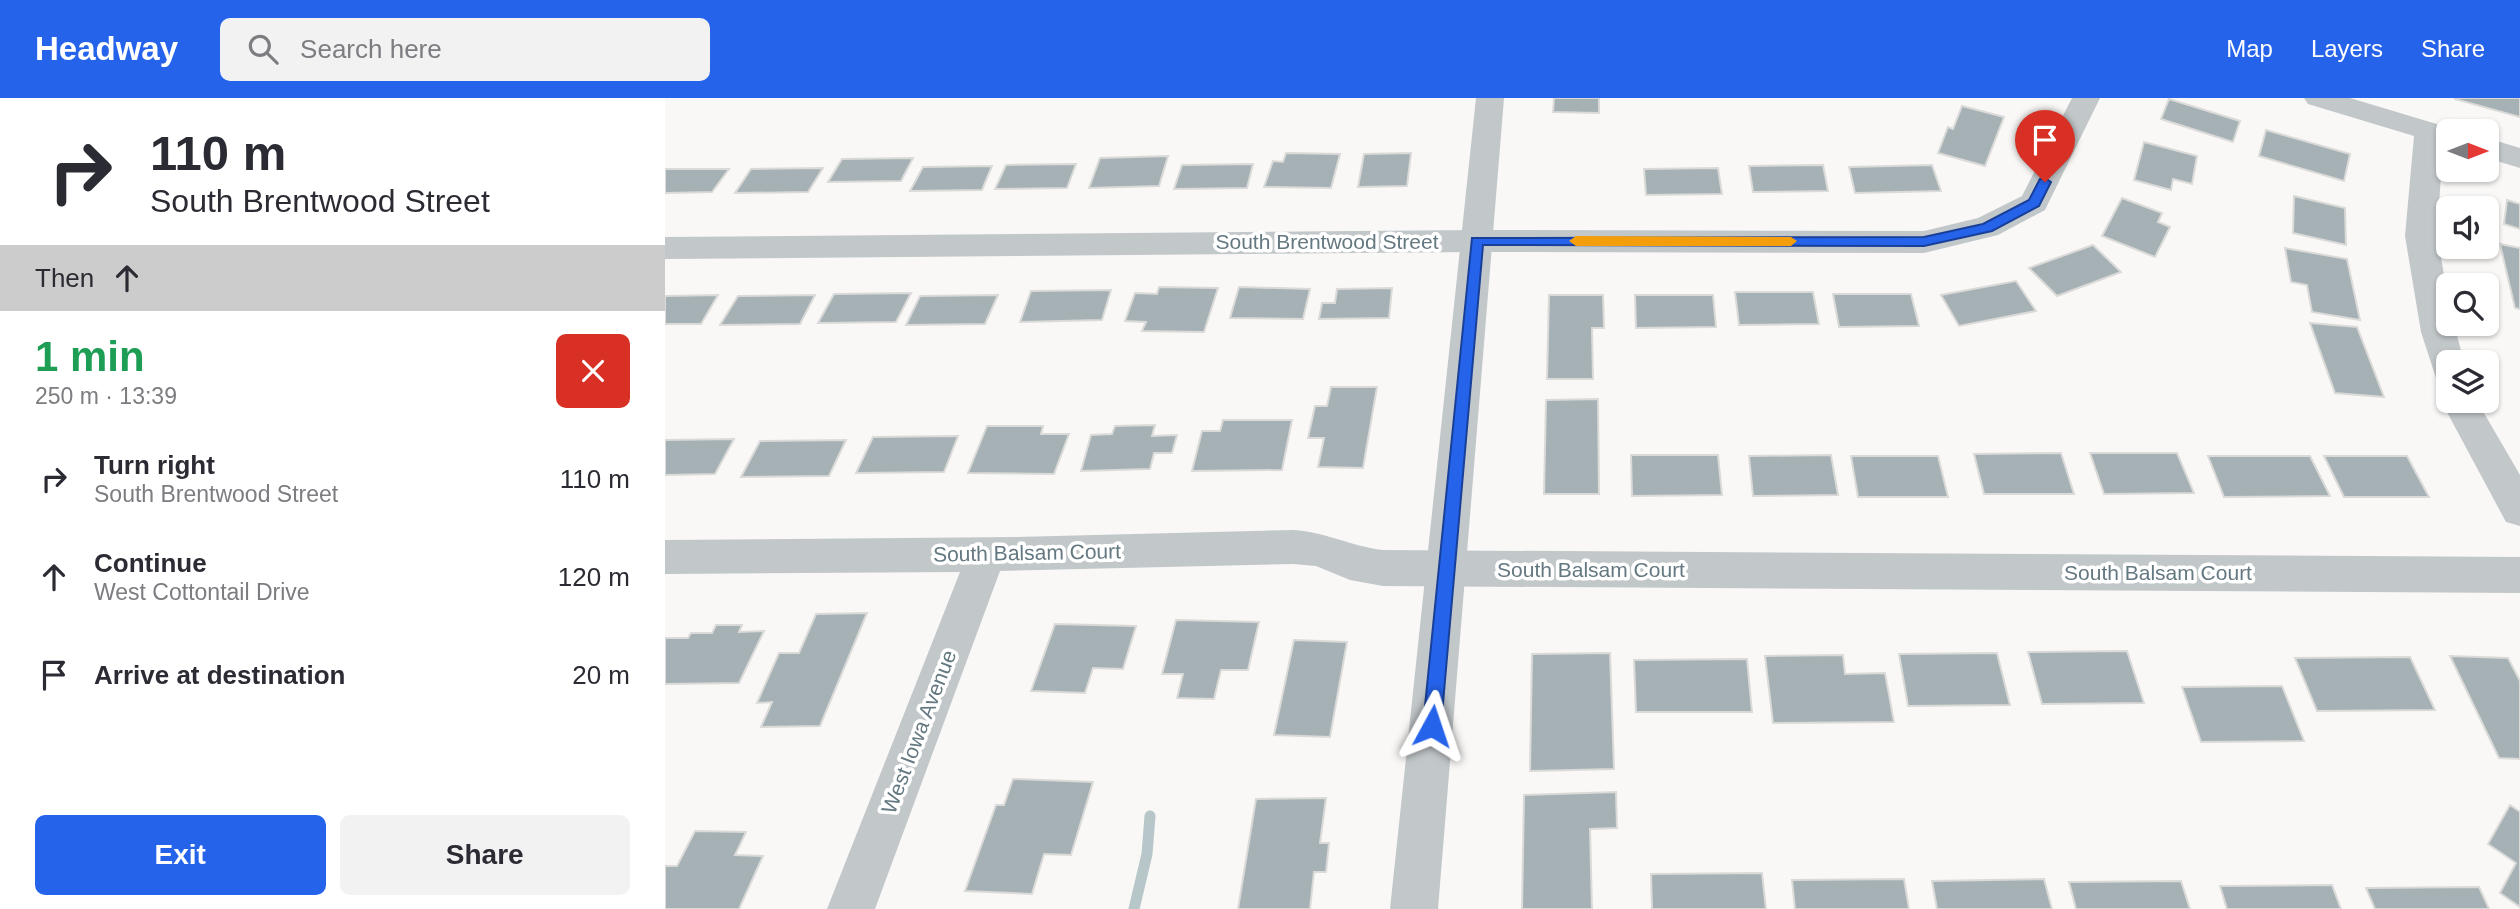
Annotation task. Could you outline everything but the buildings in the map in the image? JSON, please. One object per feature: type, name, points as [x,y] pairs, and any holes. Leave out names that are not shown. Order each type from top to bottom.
[{"type":"street","points":[[1414,909],[1448,569],[1490,98]]},
{"type":"street","name":"South Brentwood Street","points":[[665,248],[1476,241],[1924,242],[1987,227],[2034,203],[2086,98]]},
{"type":"street","points":[[2318,98],[2436,132]]},
{"type":"street","points":[[2436,150],[2421,236],[2443,350]]},
{"type":"street","points":[[2499,152],[2520,158]]},
{"type":"street","points":[[2466,413],[2520,510]]},
{"type":"street","name":"South Balsam Court","points":[[665,557],[987,554],[1293,547],[1320,549],[1350,563],[1383,568],[2520,575]]},
{"type":"street","name":"West Iowa Avenue","points":[[851,909],[987,554]]},
{"type":"waterway","points":[[1134,909],[1147,854],[1150,816]]},
{"type":"slow traffic","points":[[1576,241],[1791,241]]},
{"type":"route","points":[[1432,726],[1476,241],[1924,242],[1987,227],[2034,203],[2045,182]]}]
